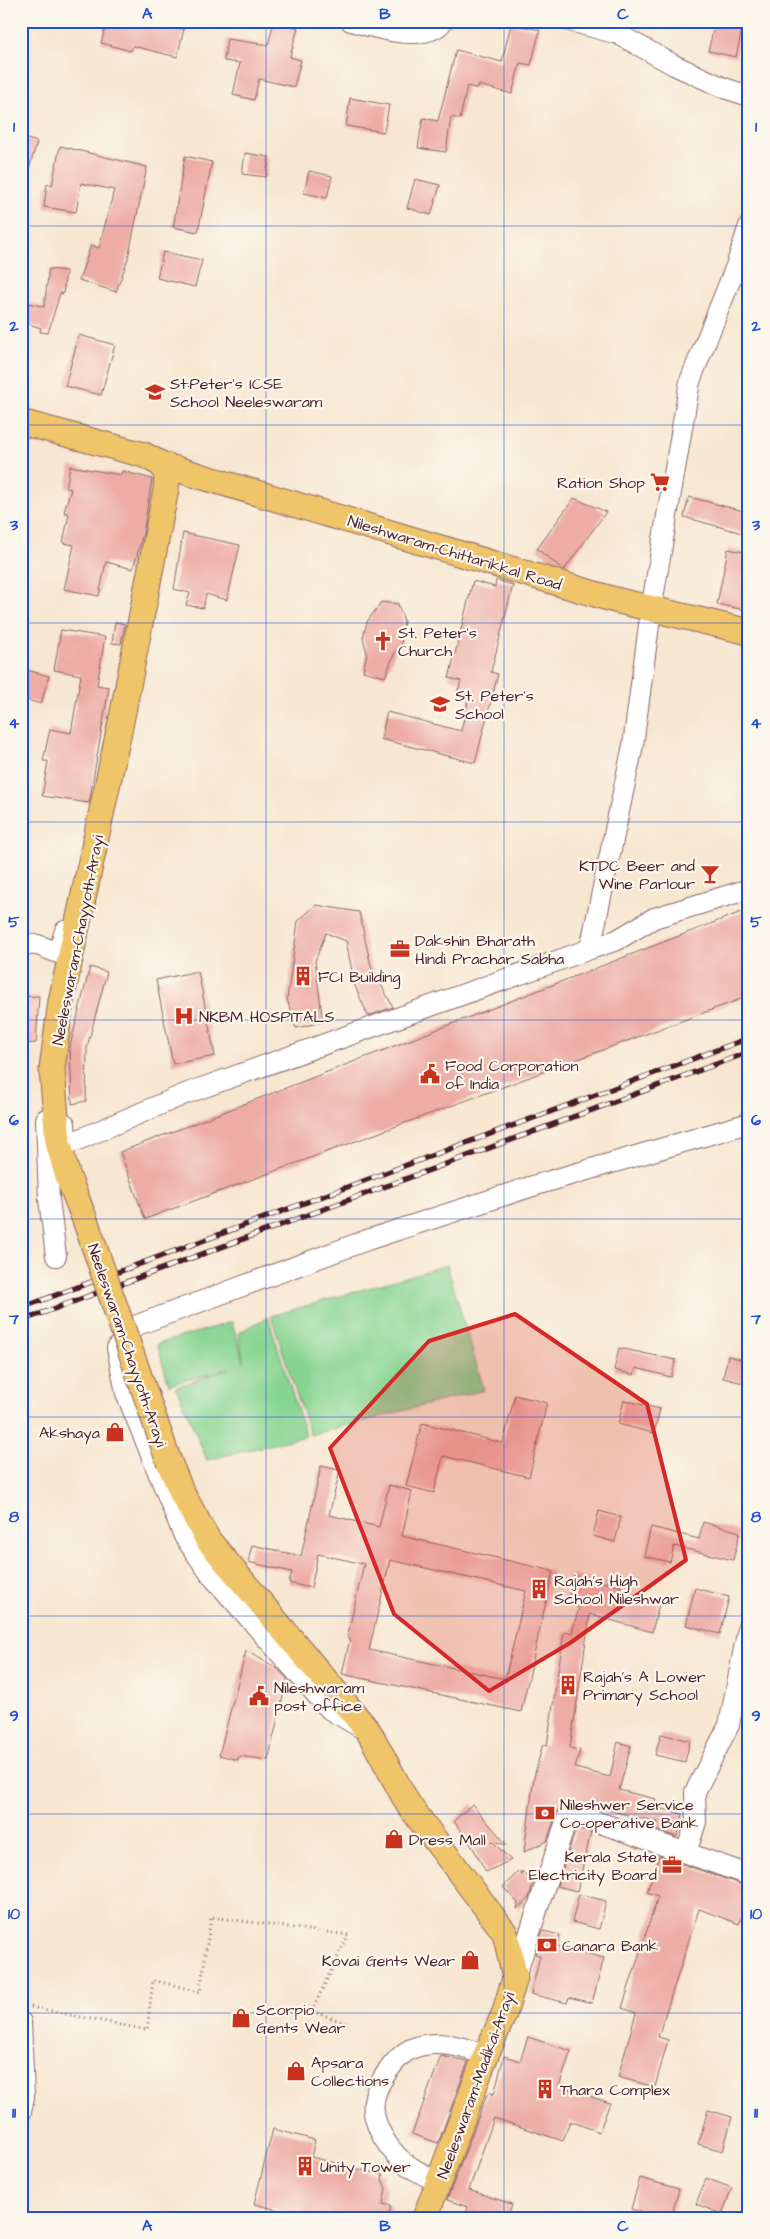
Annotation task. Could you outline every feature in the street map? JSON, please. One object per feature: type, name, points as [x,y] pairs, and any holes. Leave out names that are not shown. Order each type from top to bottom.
[{"type":"main road","name":"Nileshwaram-Chittarikkal Road","points":[[21,422],[144,455],[163,465],[651,610],[749,632]]},
{"type":"main road","name":"Neeleswaram-Chayyoth-Arayi","points":[[163,465],[167,477],[166,489],[122,717],[61,1001],[52,1069],[58,1142],[68,1177],[85,1220],[169,1462]]},
{"type":"main road","name":"Neeleswaram-Madikai-Arayi","points":[[169,1462],[182,1493],[208,1540],[369,1732],[408,1804],[505,1933],[515,1978],[504,2014],[486,2055],[426,2218]]},
{"type":"street","points":[[351,21],[388,32],[426,31],[438,28],[443,21]]},
{"type":"street","points":[[570,21],[618,34],[682,69],[724,88],[749,96]]},
{"type":"street","points":[[590,949],[633,745],[651,610],[690,381],[736,266],[749,226]]},
{"type":"street","points":[[56,1256],[49,1198],[46,1036],[58,953],[65,931],[88,936],[59,1066],[66,1145],[185,1094],[617,940],[654,918],[749,889]]},
{"type":"street","points":[[21,944],[38,945],[58,953]]},
{"type":"street","points":[[369,1732],[329,1709],[211,1575],[184,1536],[126,1393],[116,1348],[132,1327],[367,1240],[536,1184],[749,1123]]},
{"type":"street","points":[[686,1853],[696,1822],[695,1792],[729,1725],[749,1623]]},
{"type":"street","points":[[515,1978],[568,1815],[592,1820],[749,1874]]},
{"type":"street","points":[[21,2022],[24,2097],[21,2112]]},
{"type":"street","points":[[439,2182],[419,2172],[397,2156],[378,2129],[374,2100],[389,2068],[411,2049],[437,2044],[461,2047],[486,2055]]},
{"type":"path","points":[[21,2005],[147,2030],[153,1980],[200,1992],[211,1917],[348,1935],[312,2011],[348,2024]]},
{"type":"highlighted area","points":[[515,1314],[647,1404],[686,1560],[570,1643],[489,1691],[394,1614],[330,1448],[429,1341]]},
{"type":"green space","points":[[447,1265],[484,1390],[310,1435],[271,1316]]},
{"type":"green space","points":[[268,1317],[306,1436],[207,1460],[176,1387],[230,1368],[169,1385],[157,1344],[232,1322],[244,1363],[238,1333]]},
{"type":"building","points":[[107,21],[153,21],[184,29],[177,57],[133,46],[131,51],[101,43]]},
{"type":"building","points":[[274,21],[298,28],[290,57],[301,60],[294,87],[259,79],[254,100],[233,95],[240,63],[224,61],[227,39],[268,45]]},
{"type":"building","points":[[715,23],[742,29],[736,57],[708,51]]},
{"type":"building","points":[[511,24],[540,30],[531,65],[520,63],[512,94],[479,85],[478,89],[467,86],[460,119],[451,117],[446,152],[418,148],[423,118],[438,121],[456,50],[502,62]]},
{"type":"building","points":[[350,98],[389,105],[384,132],[346,126]]},
{"type":"building","points":[[21,137],[37,142],[25,182],[21,182]]},
{"type":"building","points":[[60,146],[147,167],[128,258],[116,292],[79,280],[91,245],[99,248],[114,190],[81,183],[76,212],[44,207],[47,184],[52,185]]},
{"type":"building","points":[[245,153],[269,157],[266,177],[242,174]]},
{"type":"building","points":[[185,156],[212,162],[198,232],[173,227]]},
{"type":"building","points":[[309,171],[332,176],[327,198],[304,193]]},
{"type":"building","points":[[415,179],[440,185],[431,215],[407,208]]},
{"type":"building","points":[[163,252],[202,260],[195,287],[157,278]]},
{"type":"building","points":[[49,269],[66,271],[63,294],[60,293],[48,333],[40,332],[41,328],[23,322],[29,303],[44,307]]},
{"type":"building","points":[[79,335],[115,345],[101,395],[65,386]]},
{"type":"building","points":[[70,466],[121,475],[122,471],[152,479],[143,534],[133,569],[106,562],[99,596],[64,589],[74,545],[63,543],[69,514],[64,512],[71,489],[66,488]]},
{"type":"building","points":[[689,497],[747,512],[742,533],[684,517]]},
{"type":"building","points":[[574,498],[606,512],[564,570],[537,549]]},
{"type":"building","points":[[183,533],[240,545],[227,600],[206,594],[203,608],[186,605],[190,593],[174,589]]},
{"type":"building","points":[[728,549],[749,553],[749,593],[745,610],[717,604]]},
{"type":"building","name":"St. Peter's School","points":[[496,580],[513,585],[491,672],[498,674],[475,763],[381,739],[387,712],[461,731],[469,697],[457,694],[461,681],[449,678],[473,581],[495,587]]},
{"type":"building","name":"St. Peter's Church","points":[[381,602],[398,604],[404,621],[401,645],[395,652],[385,677],[363,671],[367,653],[363,638],[367,622]]},
{"type":"building","points":[[115,622],[125,624],[121,644],[112,643]]},
{"type":"building","points":[[61,630],[105,637],[97,685],[109,687],[89,803],[42,796],[48,761],[43,761],[50,729],[71,733],[81,675],[54,670]]},
{"type":"building","points":[[23,669],[49,676],[41,704],[21,698]]},
{"type":"building","name":"FCI Building","points":[[316,905],[359,912],[371,966],[393,1007],[368,1016],[355,986],[346,941],[326,933],[315,961],[323,1022],[296,1028],[287,999],[298,921]]},
{"type":"building","name":"Food Corporation of India","points":[[749,909],[749,996],[145,1219],[120,1152]]},
{"type":"building","points":[[90,967],[107,972],[87,1047],[86,1101],[72,1104],[70,1046]]},
{"type":"building","name":"NKBM HOSPITALS","points":[[198,971],[215,1056],[173,1064],[156,980]]},
{"type":"building","points":[[39,996],[36,1043],[21,1044],[21,997]]},
{"type":"building","points":[[619,1348],[676,1360],[671,1377],[636,1368],[634,1375],[614,1370]]},
{"type":"building","points":[[728,1356],[748,1361],[743,1383],[723,1378]]},
{"type":"building","points":[[515,1395],[547,1403],[529,1477],[443,1456],[434,1493],[406,1486],[422,1423],[503,1443]]},
{"type":"building","points":[[624,1400],[660,1409],[654,1433],[618,1424]]},
{"type":"building","name":"Rajah's High School Nileshwar","points":[[321,1466],[340,1470],[329,1515],[379,1527],[389,1485],[412,1491],[402,1536],[553,1571],[521,1712],[342,1674],[350,1639],[347,1638],[364,1564],[318,1554],[311,1588],[289,1583],[292,1572],[248,1562],[252,1545],[301,1556]],"holes":[[[390,1560],[526,1591],[505,1679],[369,1650]]]},
{"type":"building","points":[[599,1511],[621,1517],[615,1542],[593,1536]]},
{"type":"building","points":[[703,1522],[740,1532],[733,1560],[674,1546],[670,1562],[644,1556],[651,1527],[699,1539]]},
{"type":"building","points":[[572,1575],[621,1586],[619,1593],[659,1604],[652,1632],[590,1614],[570,1748],[580,1750],[575,1768],[610,1777],[618,1742],[631,1746],[619,1790],[656,1799],[654,1807],[683,1814],[677,1837],[656,1830],[658,1822],[598,1808],[565,1804],[557,1811],[547,1841],[524,1852],[534,1777],[543,1744],[547,1745],[564,1632],[572,1633],[579,1607],[568,1605]]},
{"type":"building","points":[[695,1588],[729,1597],[720,1634],[686,1625]]},
{"type":"building","name":"Nileshwaram post office","points":[[246,1651],[277,1668],[287,1679],[268,1760],[239,1756],[238,1760],[219,1755]]},
{"type":"building","points":[[661,1734],[690,1741],[685,1762],[655,1755]]},
{"type":"building","points":[[472,1804],[507,1845],[492,1841],[511,1860],[486,1872],[470,1842],[454,1821]]},
{"type":"building","points":[[576,1829],[591,1832],[577,1891],[557,1886]]},
{"type":"building","points":[[659,1856],[749,1887],[749,1898],[739,1924],[699,1909],[658,2037],[668,2040],[655,2087],[618,2077],[636,2013],[622,2008],[658,1896],[647,1892]]},
{"type":"building","points":[[519,1871],[522,1876],[522,1871],[533,1883],[529,1898],[517,1909],[518,1903],[503,1887]]},
{"type":"building","points":[[579,1894],[606,1901],[599,1929],[572,1922]]},
{"type":"building","points":[[543,1931],[560,1935],[557,1946],[604,1958],[592,2003],[569,1997],[567,2003],[531,1994],[540,1956],[535,1954]]},
{"type":"building","points":[[528,2037],[571,2051],[559,2086],[610,2103],[599,2132],[570,2121],[563,2141],[494,2118],[469,2190],[512,2204],[507,2218],[465,2218],[468,2207],[447,2200],[488,2092],[494,2094],[504,2056],[520,2061]]},
{"type":"building","points":[[441,2056],[468,2062],[438,2143],[412,2134]]},
{"type":"building","points":[[708,2110],[732,2117],[723,2151],[698,2144]]},
{"type":"building","name":"Unity Tower","points":[[273,2129],[315,2140],[311,2157],[383,2175],[382,2179],[386,2189],[383,2204],[391,2206],[388,2218],[311,2218],[254,2204]]},
{"type":"building","points":[[640,2178],[679,2189],[671,2218],[659,2218],[631,2209]]},
{"type":"building","points":[[706,2178],[732,2188],[722,2214],[696,2204]]},
{"type":"railway","points":[[21,1308],[749,1038]]},
{"type":"railway","points":[[21,1321],[749,1052]]},
{"type":"place","name":"St:Peter's ICSE School Neeleswaram","points":[[155,392]]},
{"type":"place","name":"Ration Shop","points":[[660,482]]},
{"type":"place","name":"St. Peter's Church","points":[[383,641]]},
{"type":"place","name":"St. Peter's School","points":[[440,704]]},
{"type":"place","name":"KTDC Beer and Wine Parlour","points":[[710,874]]},
{"type":"place","name":"Dakshin Bharath Hindi Prachar Sabha","points":[[400,949]]},
{"type":"place","name":"FCI Building","points":[[303,976]]},
{"type":"place","name":"NKBM HOSPITALS","points":[[184,1016]]},
{"type":"place","name":"Food Corporation of India","points":[[430,1074]]},
{"type":"place","name":"Akshaya","points":[[115,1432]]},
{"type":"place","name":"Rajah's High School Nileshwar","points":[[539,1589]]},
{"type":"place","name":"Rajah's A Lower Primary School","points":[[568,1685]]},
{"type":"place","name":"Nileshwaram post office","points":[[259,1696]]},
{"type":"place","name":"Nileshwer Service Co-operative Bank","points":[[545,1813]]},
{"type":"place","name":"Dress Mall","points":[[394,1839]]},
{"type":"place","name":"Kerala State Electricity Board","points":[[672,1865]]},
{"type":"place","name":"Canara Bank","points":[[547,1945]]},
{"type":"place","name":"Kovai Gents Wear","points":[[470,1960]]},
{"type":"place","name":"Scorpio Gents Wear","points":[[241,2018]]},
{"type":"place","name":"Apsara Collections","points":[[296,2071]]},
{"type":"place","name":"Thara Complex","points":[[545,2089]]},
{"type":"place","name":"Unity Tower","points":[[305,2166]]}]
